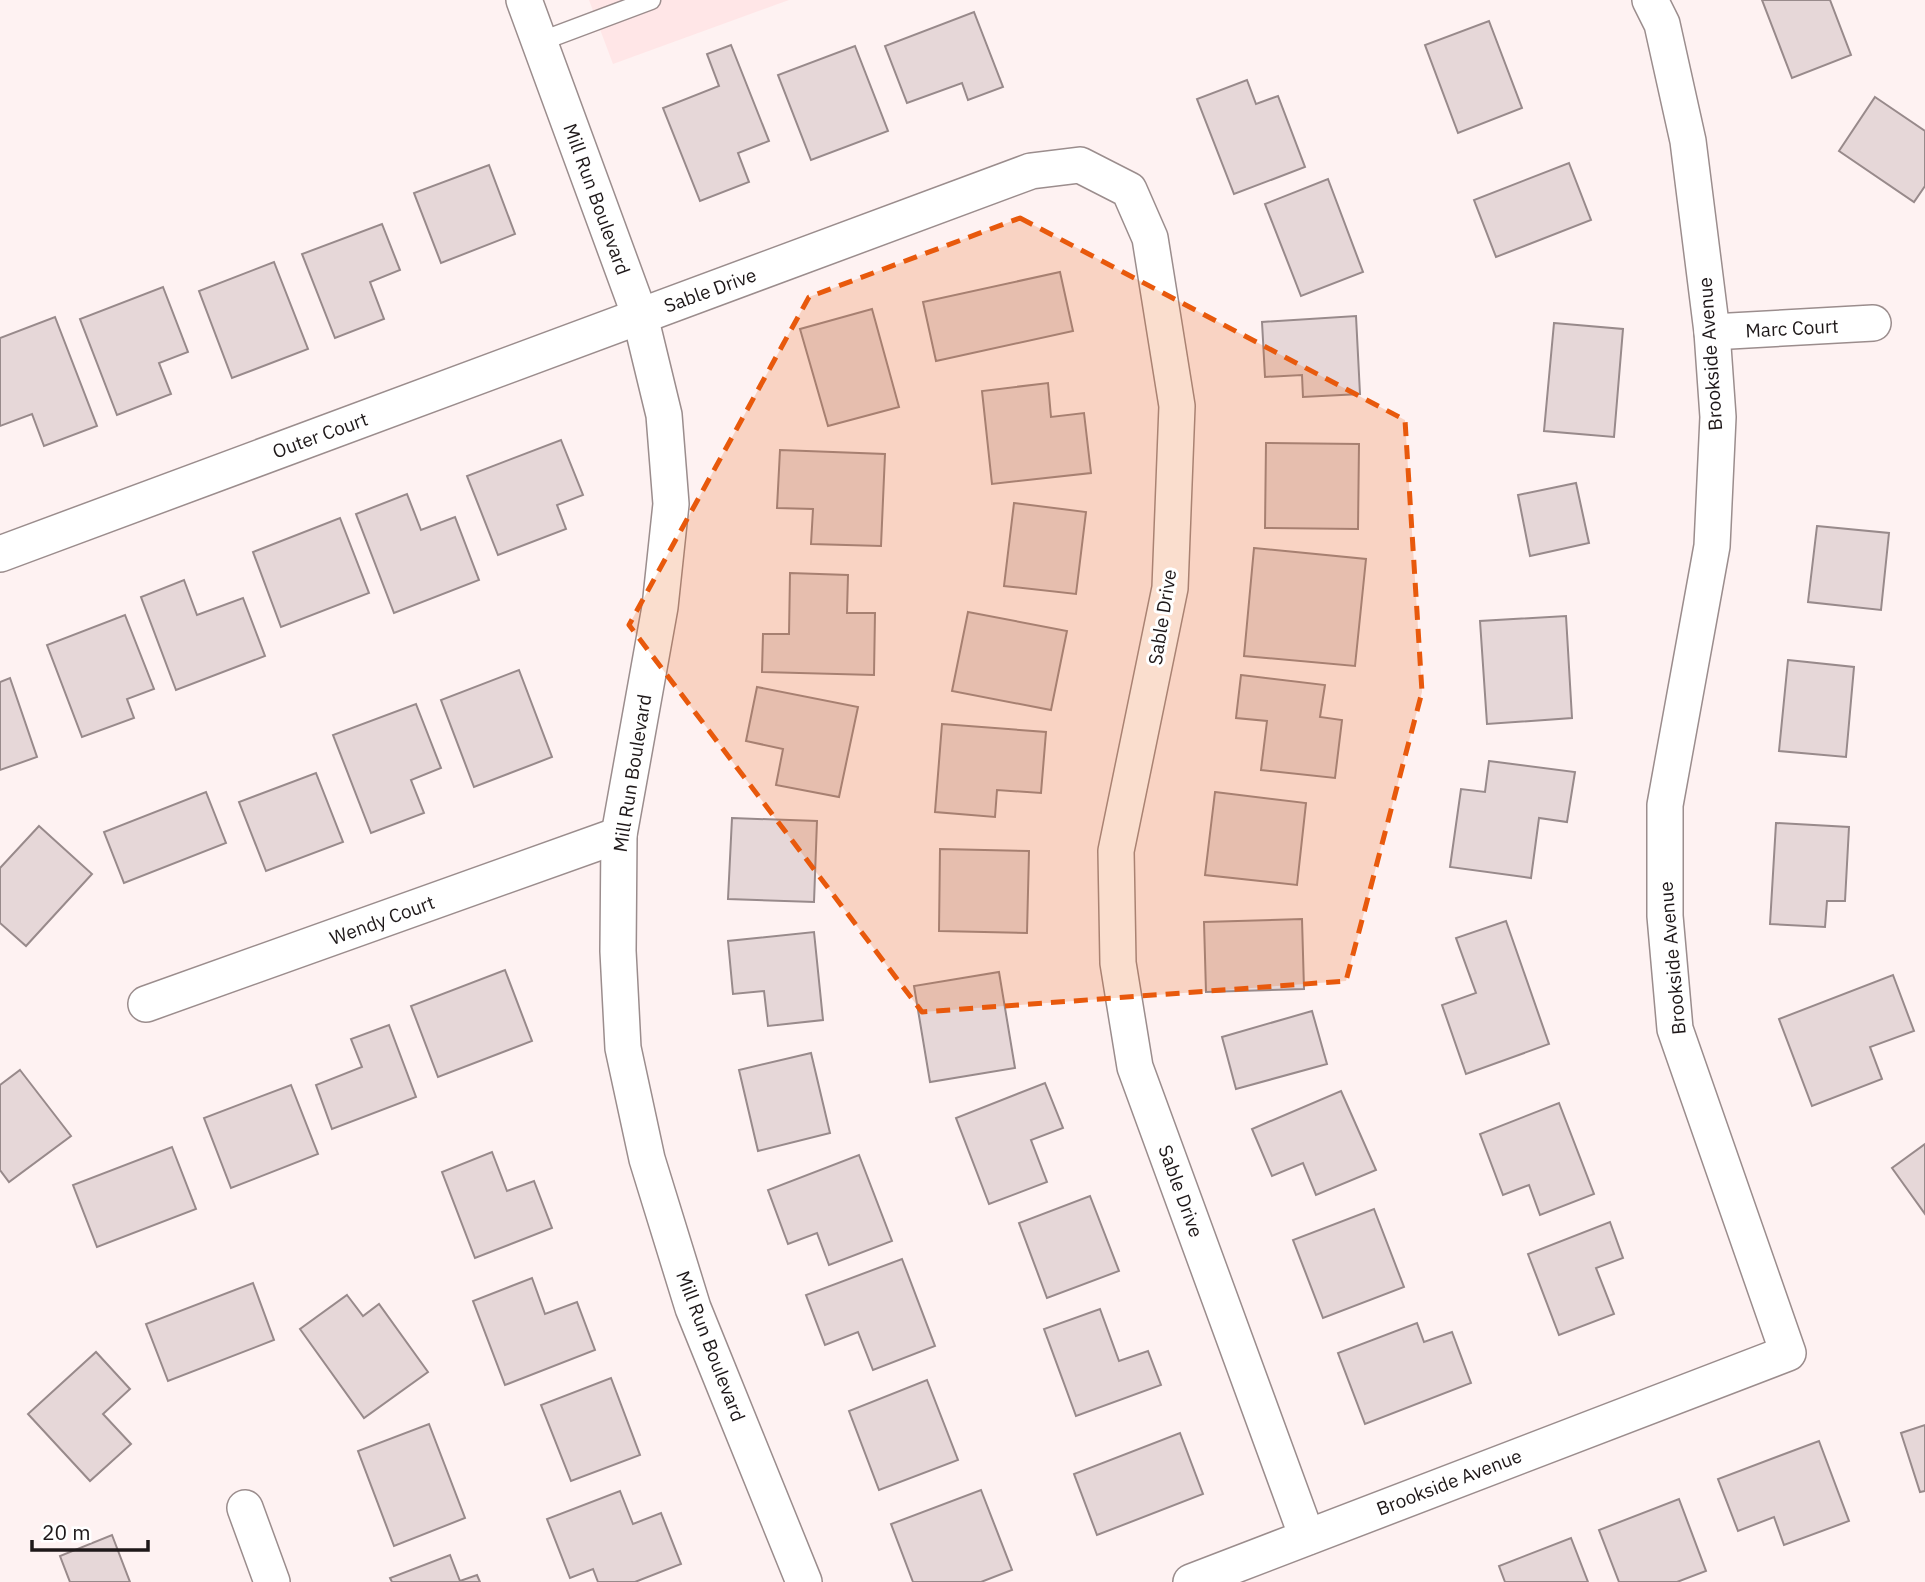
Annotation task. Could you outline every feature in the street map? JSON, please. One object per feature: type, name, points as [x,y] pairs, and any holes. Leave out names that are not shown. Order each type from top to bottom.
[{"type":"street","name":"Mill Run Boulevard","points":[[524,0],[640,316],[664,415],[671,504],[660,607],[619,835],[618,951],[623,1048],[647,1159],[693,1308],[804,1582]]},
{"type":"street","name":"Brookside Avenue","points":[[1191,1582],[1788,1353],[1675,1029],[1665,916],[1665,804],[1712,546],[1718,417],[1712,332],[1688,141],[1662,24],[1650,0]]},
{"type":"street","name":"Sable Drive","points":[[640,316],[1031,172],[1080,165],[1129,190],[1150,237],[1177,406],[1170,588],[1116,851],[1118,963],[1135,1067],[1307,1537]]},
{"type":"street","name":"Outer Court","points":[[0,554],[640,316]]},
{"type":"street","name":"Marc Court","points":[[1712,332],[1873,323]]},
{"type":"street","name":"Wendy Court","points":[[146,1004],[619,835]]},
{"type":"street","points":[[245,1508],[272,1582]]},
{"type":"lane","points":[[539,42],[651,0]]},
{"type":"highlighted area","points":[[1020,218],[1405,420],[1422,692],[1346,981],[922,1012],[629,625],[809,297]]},
{"type":"shaded area","points":[[589,0],[789,0],[613,64]]},
{"type":"building","points":[[1762,0],[1830,0],[1851,55],[1792,78]]},
{"type":"building","points":[[974,12],[1003,87],[968,100],[962,83],[907,103],[885,46]]},
{"type":"building","points":[[1489,21],[1522,108],[1458,133],[1425,45]]},
{"type":"building","points":[[731,45],[769,141],[738,153],[749,182],[700,201],[663,108],[719,86],[707,54]]},
{"type":"building","points":[[855,46],[888,131],[811,160],[778,75]]},
{"type":"building","points":[[1247,80],[1256,104],[1278,96],[1305,167],[1234,194],[1197,99]]},
{"type":"building","points":[[1875,97],[1925,131],[1925,186],[1914,202],[1839,151]]},
{"type":"building","points":[[1569,163],[1591,220],[1496,257],[1474,200]]},
{"type":"building","points":[[489,165],[515,234],[441,263],[414,193]]},
{"type":"building","points":[[1328,179],[1363,272],[1301,296],[1265,204]]},
{"type":"building","points":[[382,224],[400,270],[370,282],[384,319],[335,338],[302,254]]},
{"type":"building","points":[[274,262],[308,349],[232,378],[199,291]]},
{"type":"building","points":[[1060,272],[1073,331],[936,361],[923,302]]},
{"type":"building","points":[[163,287],[188,352],[159,363],[171,394],[117,415],[80,319]]},
{"type":"building","points":[[872,309],[899,407],[828,426],[800,329]]},
{"type":"building","points":[[1356,316],[1360,394],[1303,397],[1302,375],[1265,377],[1262,322]]},
{"type":"building","points":[[55,317],[97,426],[44,446],[32,414],[0,426],[0,338]]},
{"type":"building","points":[[1554,323],[1623,329],[1614,437],[1544,431]]},
{"type":"building","points":[[1048,383],[1051,417],[1084,413],[1091,473],[992,484],[982,391]]},
{"type":"building","points":[[561,440],[583,495],[557,505],[566,529],[498,555],[467,476]]},
{"type":"building","points":[[1266,443],[1359,444],[1358,529],[1265,528]]},
{"type":"building","points":[[780,450],[885,454],[881,546],[811,544],[813,509],[777,508]]},
{"type":"building","points":[[1576,483],[1589,543],[1530,556],[1518,495]]},
{"type":"building","points":[[407,494],[421,530],[455,517],[479,580],[394,613],[356,514]]},
{"type":"building","points":[[1014,503],[1086,512],[1076,594],[1004,586]]},
{"type":"building","points":[[340,518],[369,593],[281,627],[253,552]]},
{"type":"building","points":[[1817,526],[1889,533],[1881,610],[1808,602]]},
{"type":"building","points":[[1254,548],[1366,559],[1355,666],[1244,656]]},
{"type":"building","points":[[790,573],[848,575],[847,613],[875,613],[874,675],[762,672],[763,634],[789,634]]},
{"type":"building","points":[[184,580],[197,615],[243,598],[265,656],[176,690],[141,597]]},
{"type":"building","points":[[968,612],[1067,631],[1051,710],[952,691]]},
{"type":"building","points":[[125,615],[154,689],[127,699],[134,718],[82,737],[47,645]]},
{"type":"building","points":[[1566,616],[1572,718],[1487,724],[1480,621]]},
{"type":"building","points":[[1788,660],[1854,667],[1846,757],[1779,751]]},
{"type":"building","points":[[519,670],[552,757],[474,787],[441,700]]},
{"type":"building","points":[[1241,675],[1325,685],[1320,717],[1342,720],[1335,778],[1261,770],[1267,721],[1236,718]]},
{"type":"building","points":[[10,678],[37,757],[0,770],[0,682]]},
{"type":"building","points":[[757,687],[858,707],[839,797],[776,785],[783,749],[746,741]]},
{"type":"building","points":[[416,704],[441,768],[411,780],[424,813],[371,833],[333,735]]},
{"type":"building","points":[[942,724],[1046,732],[1041,793],[997,790],[995,817],[935,812]]},
{"type":"building","points":[[1489,761],[1575,772],[1567,822],[1539,818],[1531,878],[1450,867],[1461,789],[1485,792]]},
{"type":"building","points":[[316,773],[343,842],[266,871],[239,802]]},
{"type":"building","points":[[206,792],[226,843],[124,883],[104,832]]},
{"type":"building","points":[[1215,792],[1306,803],[1297,885],[1205,875]]},
{"type":"building","points":[[732,818],[817,821],[814,902],[728,899]]},
{"type":"building","points":[[1776,823],[1849,827],[1845,901],[1827,901],[1825,927],[1770,924]]},
{"type":"building","points":[[39,826],[92,874],[26,946],[0,923],[0,868]]},
{"type":"building","points":[[940,849],[1029,851],[1027,933],[939,931]]},
{"type":"building","points":[[1302,919],[1304,989],[1206,992],[1204,922]]},
{"type":"building","points":[[1506,921],[1549,1044],[1466,1074],[1442,1005],[1476,993],[1456,938]]},
{"type":"building","points":[[814,932],[823,1020],[768,1026],[764,991],[733,994],[728,941]]},
{"type":"building","points":[[505,970],[532,1041],[438,1077],[411,1006]]},
{"type":"building","points":[[999,972],[1015,1068],[930,1082],[914,986]]},
{"type":"building","points":[[1893,975],[1914,1031],[1870,1047],[1882,1079],[1812,1106],[1779,1019]]},
{"type":"building","points":[[1312,1011],[1327,1064],[1236,1089],[1222,1037]]},
{"type":"building","points":[[389,1025],[416,1097],[332,1129],[316,1085],[362,1067],[351,1039]]},
{"type":"building","points":[[811,1053],[830,1133],[758,1151],[739,1070]]},
{"type":"building","points":[[20,1070],[71,1136],[9,1182],[0,1170],[0,1085]]},
{"type":"building","points":[[1045,1083],[1063,1128],[1031,1140],[1047,1182],[989,1204],[956,1118]]},
{"type":"building","points":[[291,1085],[318,1154],[231,1188],[204,1118]]},
{"type":"building","points":[[1341,1091],[1376,1170],[1316,1195],[1303,1163],[1272,1176],[1252,1129]]},
{"type":"building","points":[[1559,1103],[1594,1194],[1540,1215],[1529,1185],[1503,1195],[1480,1134]]},
{"type":"building","points":[[1925,1144],[1925,1214],[1892,1168]]},
{"type":"building","points":[[172,1147],[196,1209],[97,1247],[73,1185]]},
{"type":"building","points":[[492,1152],[507,1191],[534,1181],[552,1228],[475,1258],[442,1172]]},
{"type":"building","points":[[859,1155],[892,1241],[829,1265],[817,1233],[788,1244],[768,1190]]},
{"type":"building","points":[[1090,1196],[1119,1271],[1047,1298],[1019,1223]]},
{"type":"building","points":[[1374,1209],[1404,1287],[1323,1318],[1293,1240]]},
{"type":"building","points":[[1610,1222],[1623,1258],[1596,1268],[1614,1314],[1559,1335],[1528,1254]]},
{"type":"building","points":[[902,1259],[935,1346],[873,1370],[858,1332],[825,1345],[806,1295]]},
{"type":"building","points":[[532,1278],[545,1314],[577,1302],[595,1350],[505,1385],[473,1301]]},
{"type":"building","points":[[253,1283],[274,1340],[168,1381],[146,1324]]},
{"type":"building","points":[[347,1295],[363,1316],[379,1304],[428,1372],[364,1418],[300,1329]]},
{"type":"building","points":[[1100,1309],[1119,1361],[1148,1351],[1161,1385],[1076,1416],[1044,1329]]},
{"type":"building","points":[[1417,1323],[1424,1342],[1452,1332],[1471,1383],[1365,1424],[1338,1353]]},
{"type":"building","points":[[96,1352],[130,1389],[103,1414],[131,1444],[90,1481],[28,1414]]},
{"type":"building","points":[[611,1378],[640,1455],[571,1481],[541,1405]]},
{"type":"building","points":[[927,1380],[958,1460],[879,1490],[849,1411]]},
{"type":"building","points":[[429,1424],[465,1518],[394,1546],[358,1451]]},
{"type":"building","points":[[1925,1425],[1925,1491],[1920,1492],[1901,1433]]},
{"type":"building","points":[[1180,1433],[1203,1494],[1097,1535],[1074,1474]]},
{"type":"building","points":[[1819,1441],[1849,1521],[1784,1545],[1774,1517],[1738,1531],[1718,1479]]},
{"type":"building","points":[[981,1490],[1012,1570],[981,1582],[913,1582],[891,1524]]},
{"type":"building","points":[[620,1491],[633,1524],[661,1513],[681,1564],[635,1582],[598,1582],[593,1569],[570,1578],[547,1519]]},
{"type":"building","points":[[1679,1499],[1706,1571],[1677,1582],[1619,1582],[1599,1530]]},
{"type":"building","points":[[112,1535],[130,1582],[70,1582],[60,1556]]},
{"type":"building","points":[[1571,1538],[1588,1582],[1505,1582],[1499,1566]]},
{"type":"building","points":[[450,1555],[460,1581],[477,1575],[480,1582],[392,1582],[390,1578]]}]
